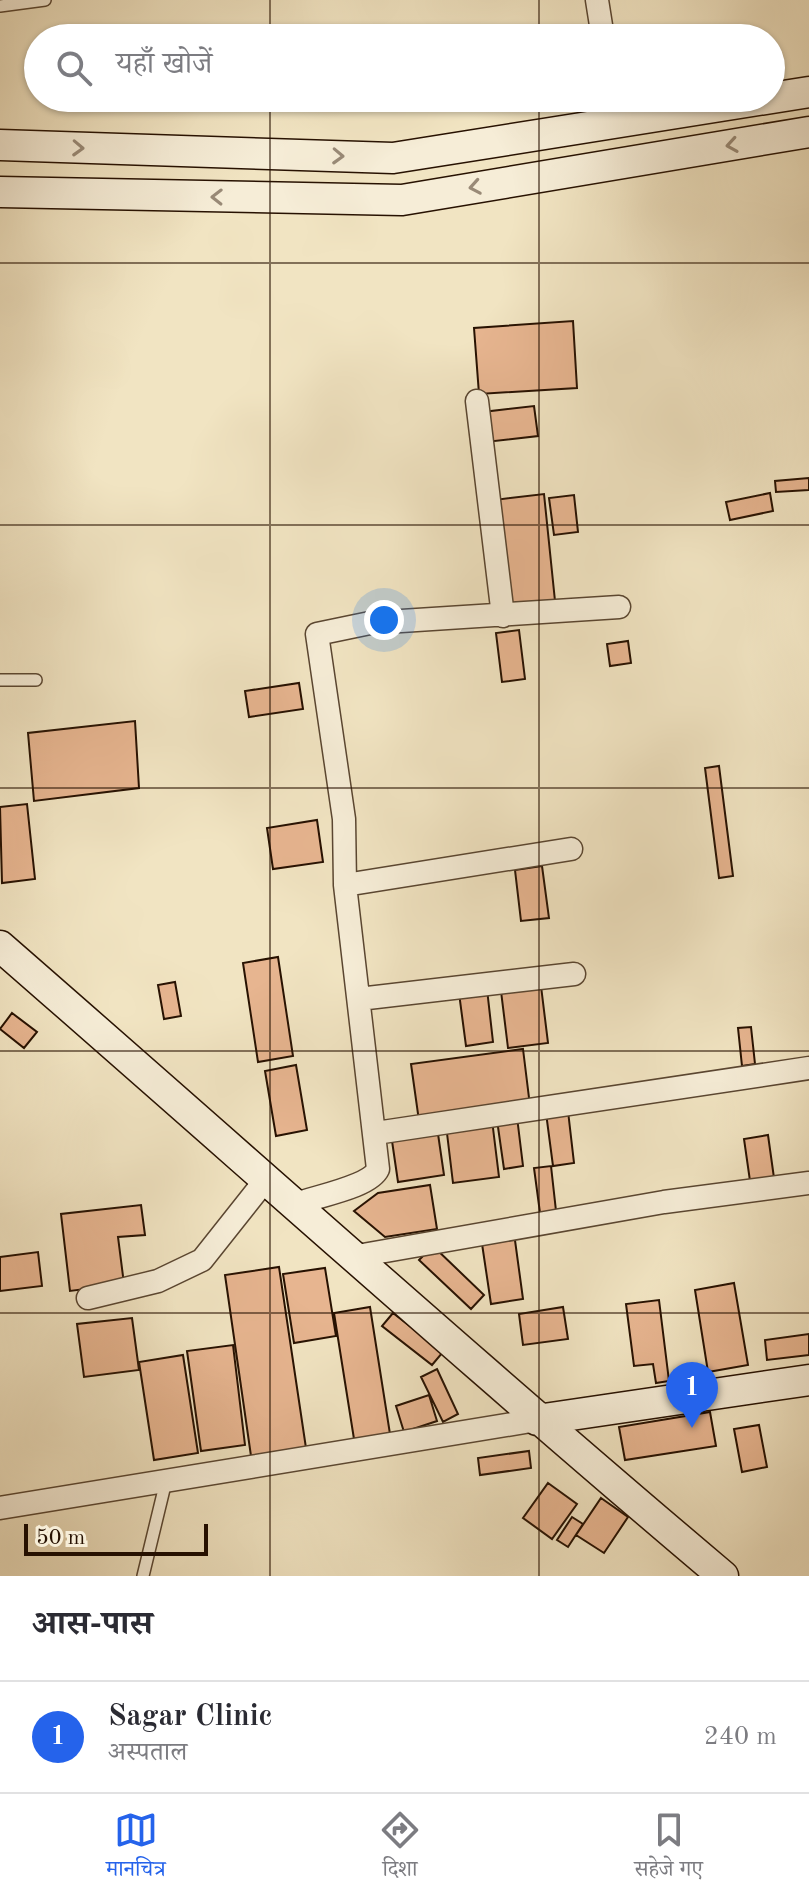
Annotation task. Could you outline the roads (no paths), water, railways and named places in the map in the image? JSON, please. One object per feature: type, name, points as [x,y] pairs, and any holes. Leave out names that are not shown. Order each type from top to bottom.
[{"type":"street","points":[[597,0],[601,24]]},
{"type":"street","points":[[785,94],[809,92]]},
{"type":"street","points":[[0,145],[393,158],[609,112]]},
{"type":"street","points":[[0,192],[402,200],[809,132]]},
{"type":"street","points":[[393,158],[402,200]]},
{"type":"street","points":[[477,401],[503,616]]},
{"type":"street","points":[[296,1204],[374,1178],[378,1169],[345,885],[344,819],[317,634],[370,623],[619,607]]},
{"type":"street","points":[[345,885],[571,849]]},
{"type":"street","points":[[0,946],[357,1256],[537,1420],[723,1576]]},
{"type":"street","points":[[359,999],[574,974]]},
{"type":"street","points":[[376,1133],[809,1068]]},
{"type":"street","points":[[88,1298],[165,1279],[202,1260],[267,1178]]},
{"type":"street","points":[[357,1256],[664,1202],[809,1183]]},
{"type":"street","points":[[0,1508],[537,1420],[809,1380]]},
{"type":"lane","points":[[0,6],[45,0]]},
{"type":"lane","points":[[0,680],[36,680]]},
{"type":"lane","points":[[143,1576],[166,1481]]},
{"type":"place","name":"Sagar Clinic","points":[[692,1428]]}]
